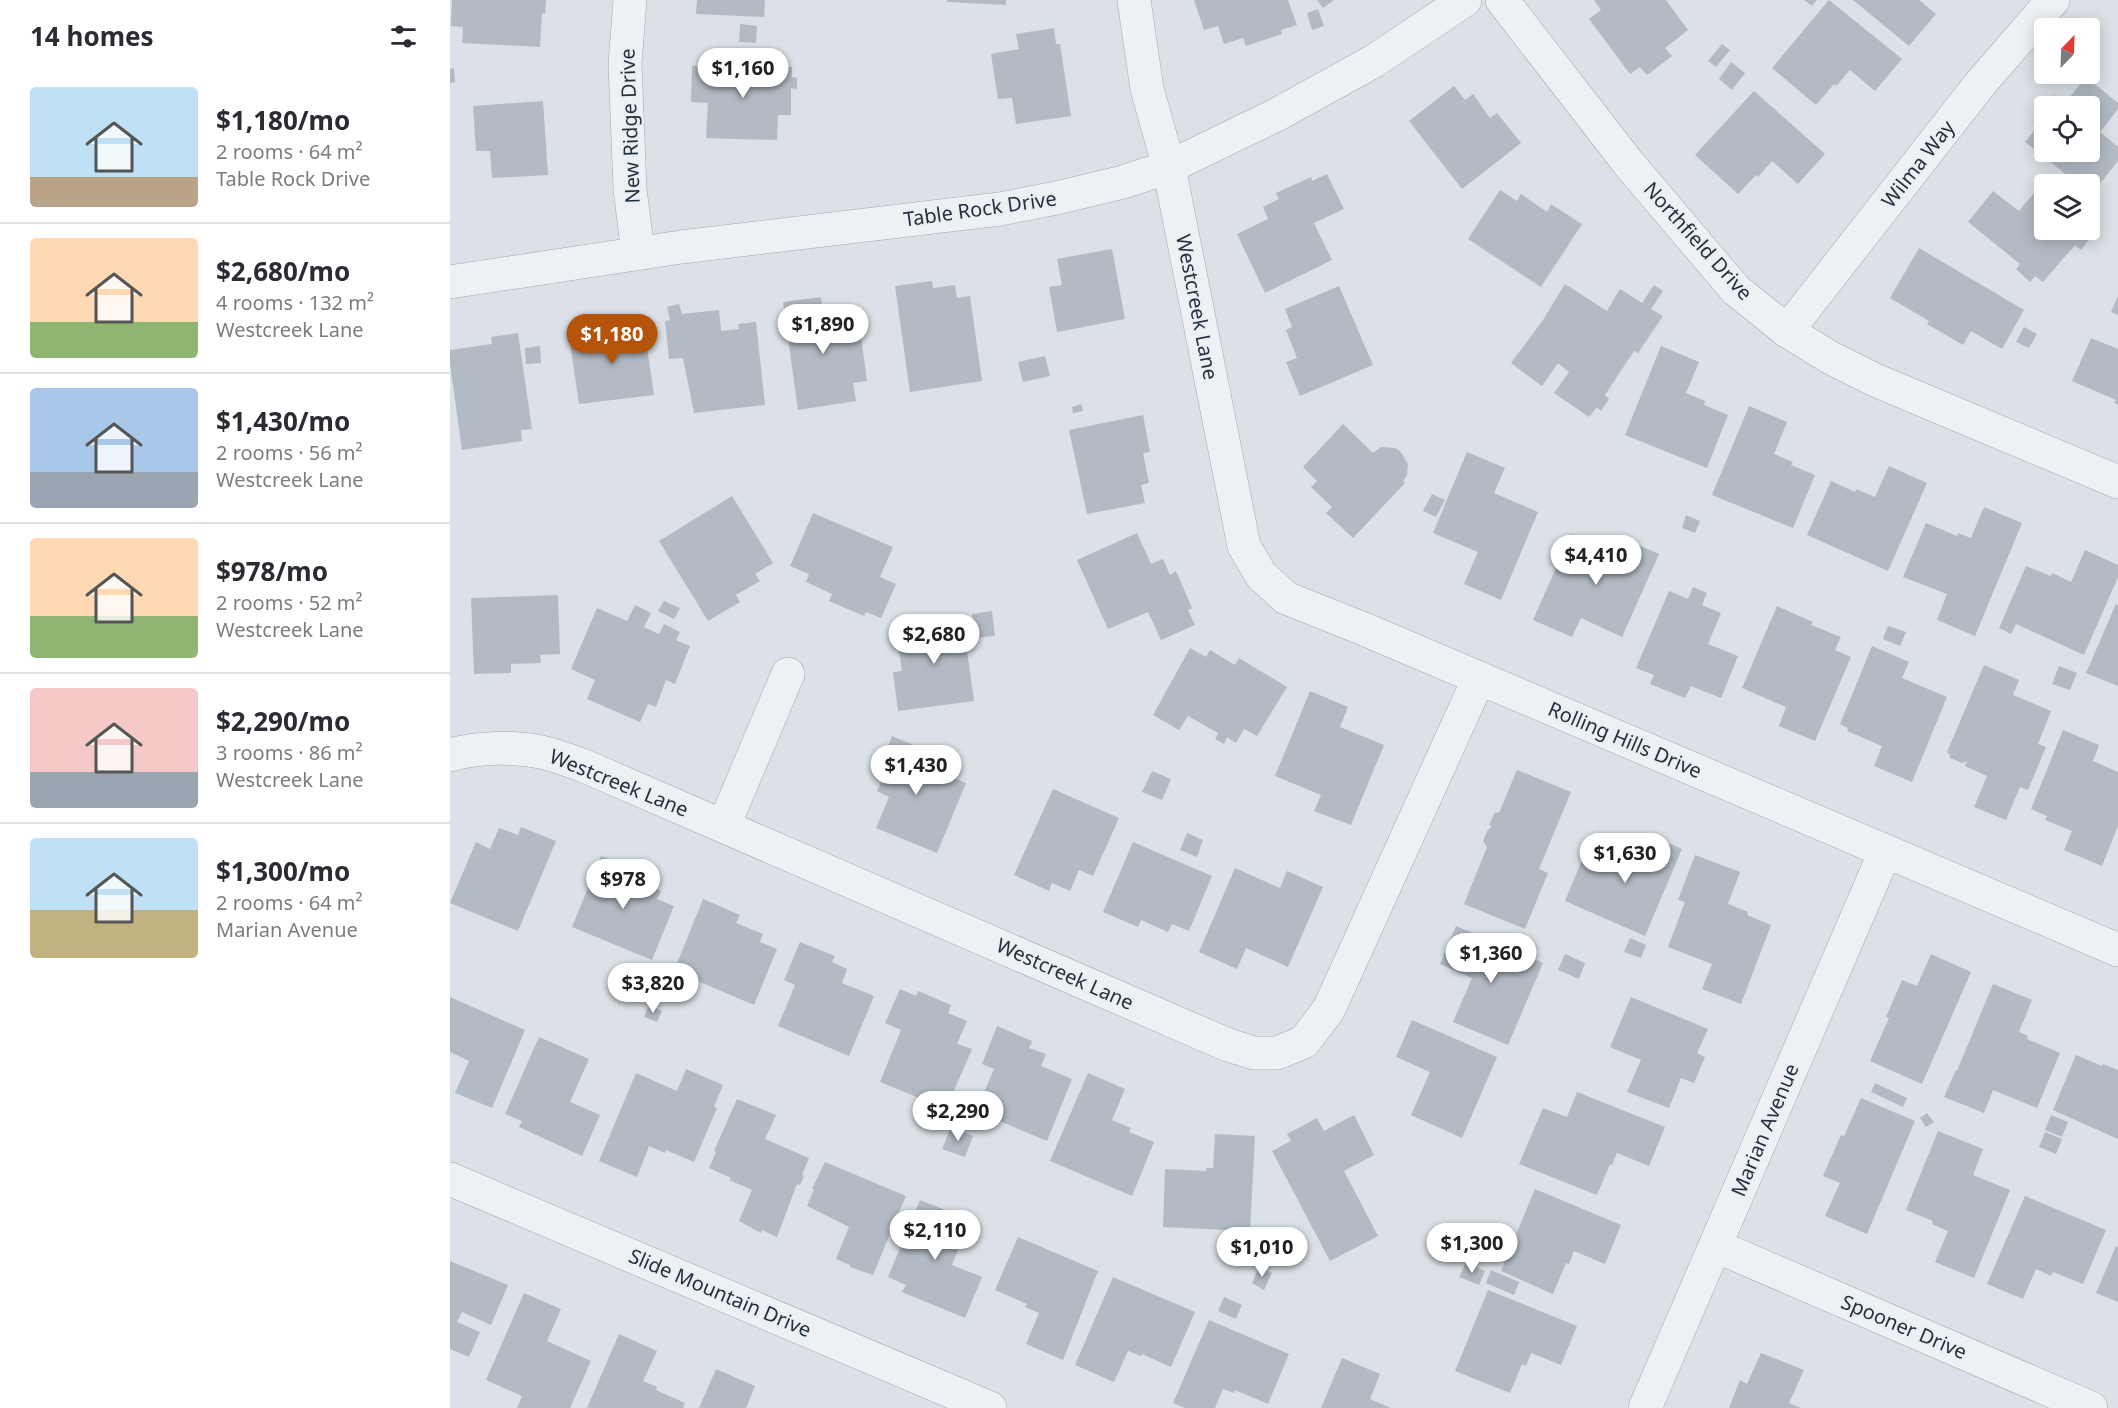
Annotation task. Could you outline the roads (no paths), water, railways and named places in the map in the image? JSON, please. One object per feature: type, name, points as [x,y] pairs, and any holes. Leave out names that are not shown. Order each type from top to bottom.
[{"type":"street","name":"New Ridge Drive","points":[[630,0],[625,64],[630,189],[638,252]]},
{"type":"street","name":"Westcreek Lane","points":[[1134,0],[1147,89],[1169,167],[1225,447]]},
{"type":"street","name":"Table Rock Drive","points":[[450,282],[638,252],[1000,209],[1123,182],[1169,167],[1251,128],[1374,61],[1465,0]]},
{"type":"street","name":"Northfield Drive","points":[[1502,0],[1629,164],[1736,290],[1787,331],[1831,358],[1875,380],[2118,482]]},
{"type":"street","name":"Wilma Way","points":[[1787,331],[1980,84],[2053,0]]},
{"type":"street","name":"Rolling Hills Drive","points":[[1225,447],[1244,546],[1261,575],[1286,598],[2118,950]]},
{"type":"street","points":[[724,825],[788,674]]},
{"type":"street","name":"Westcreek Lane","points":[[450,755],[466,751],[516,749],[545,753],[582,765],[1228,1045],[1254,1053],[1277,1053],[1304,1042],[1329,1010],[1479,678]]},
{"type":"street","name":"Marian Avenue","points":[[1645,1408],[1885,852]]},
{"type":"street","name":"Slide Mountain Drive","points":[[450,1179],[990,1408]]},
{"type":"street","name":"Spooner Drive","points":[[1716,1246],[2091,1408]]}]
